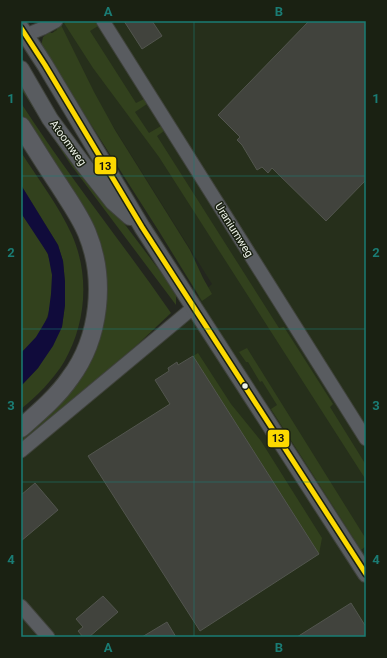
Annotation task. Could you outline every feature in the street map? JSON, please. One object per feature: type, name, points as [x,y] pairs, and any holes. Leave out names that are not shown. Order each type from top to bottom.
[{"type":"main road","points":[[21,126],[77,213],[87,233],[97,274],[98,303],[95,323],[86,350],[71,378],[53,398],[21,428]]},
{"type":"main road","points":[[21,141],[64,208],[84,251],[89,276],[90,301],[85,328],[70,364],[37,403],[21,417]]},
{"type":"street","points":[[23,32],[44,28],[56,21]]},
{"type":"street","name":"Uraniumweg","points":[[103,21],[366,438]]},
{"type":"street","name":"Atoomweg","points":[[23,32],[142,227],[366,574]]},
{"type":"street","name":"Atoomweg","points":[[21,69],[50,119],[83,164],[113,202],[142,227]]},
{"type":"street","points":[[21,452],[194,307]]},
{"type":"street","points":[[21,606],[48,637]]},
{"type":"shaded area","points":[[47,21],[366,21],[366,637],[21,637],[21,452],[212,284]]},
{"type":"shaded area","points":[[21,185],[58,245],[63,261],[65,305],[62,327],[53,346],[38,368],[21,386],[21,353],[36,337],[48,317],[52,275],[48,254],[21,213]]},
{"type":"green space","points":[[67,21],[95,21],[98,26],[90,31],[136,103],[144,99],[147,104],[135,112],[149,133],[161,126],[164,131],[157,136],[279,328],[284,327],[333,404],[330,407],[366,465],[366,480],[159,157],[93,68],[64,23]]},
{"type":"green space","points":[[61,25],[94,92],[115,130],[190,250],[212,294],[202,301],[41,46],[43,37],[49,32],[52,33],[57,30],[56,28]]},
{"type":"green space","points":[[21,80],[47,121],[172,287],[176,295],[176,305],[71,165],[21,89]]},
{"type":"green space","points":[[21,103],[57,157],[134,260],[171,313],[137,345],[21,444],[21,432],[99,322],[77,204],[21,117]]},
{"type":"green space","points":[[21,152],[55,203],[72,235],[78,251],[81,267],[83,300],[77,332],[64,362],[50,381],[21,409],[21,386],[38,368],[62,326],[65,305],[65,282],[63,261],[58,245],[21,185]]},
{"type":"green space","points":[[21,213],[46,250],[51,265],[53,286],[50,309],[42,329],[34,340],[21,353]]},
{"type":"green space","points":[[247,348],[366,539],[366,546],[361,550],[271,409],[277,405],[262,381],[260,382],[248,362],[246,362],[239,352]]},
{"type":"green space","points":[[198,353],[231,404],[261,441],[322,538],[319,554],[193,356]]},
{"type":"building","points":[[124,21],[152,21],[162,36],[142,49]]},
{"type":"building","points":[[309,21],[366,21],[366,180],[326,221],[272,168],[268,173],[262,167],[257,170],[242,145],[237,140],[240,137],[218,115]]},
{"type":"building","points":[[193,356],[319,554],[200,631],[88,456],[170,404],[155,380],[169,371],[168,368],[177,362],[178,365]]},
{"type":"building","points":[[35,483],[58,510],[21,541],[21,495]]},
{"type":"building","points":[[103,596],[118,612],[89,637],[83,637],[78,631],[83,627],[76,619]]},
{"type":"building","points":[[351,603],[366,627],[366,637],[297,637]]},
{"type":"building","points":[[167,622],[176,637],[142,637]]},
{"type":"transit line","name":"13","points":[[21,28],[45,65],[142,227],[366,574]]}]
